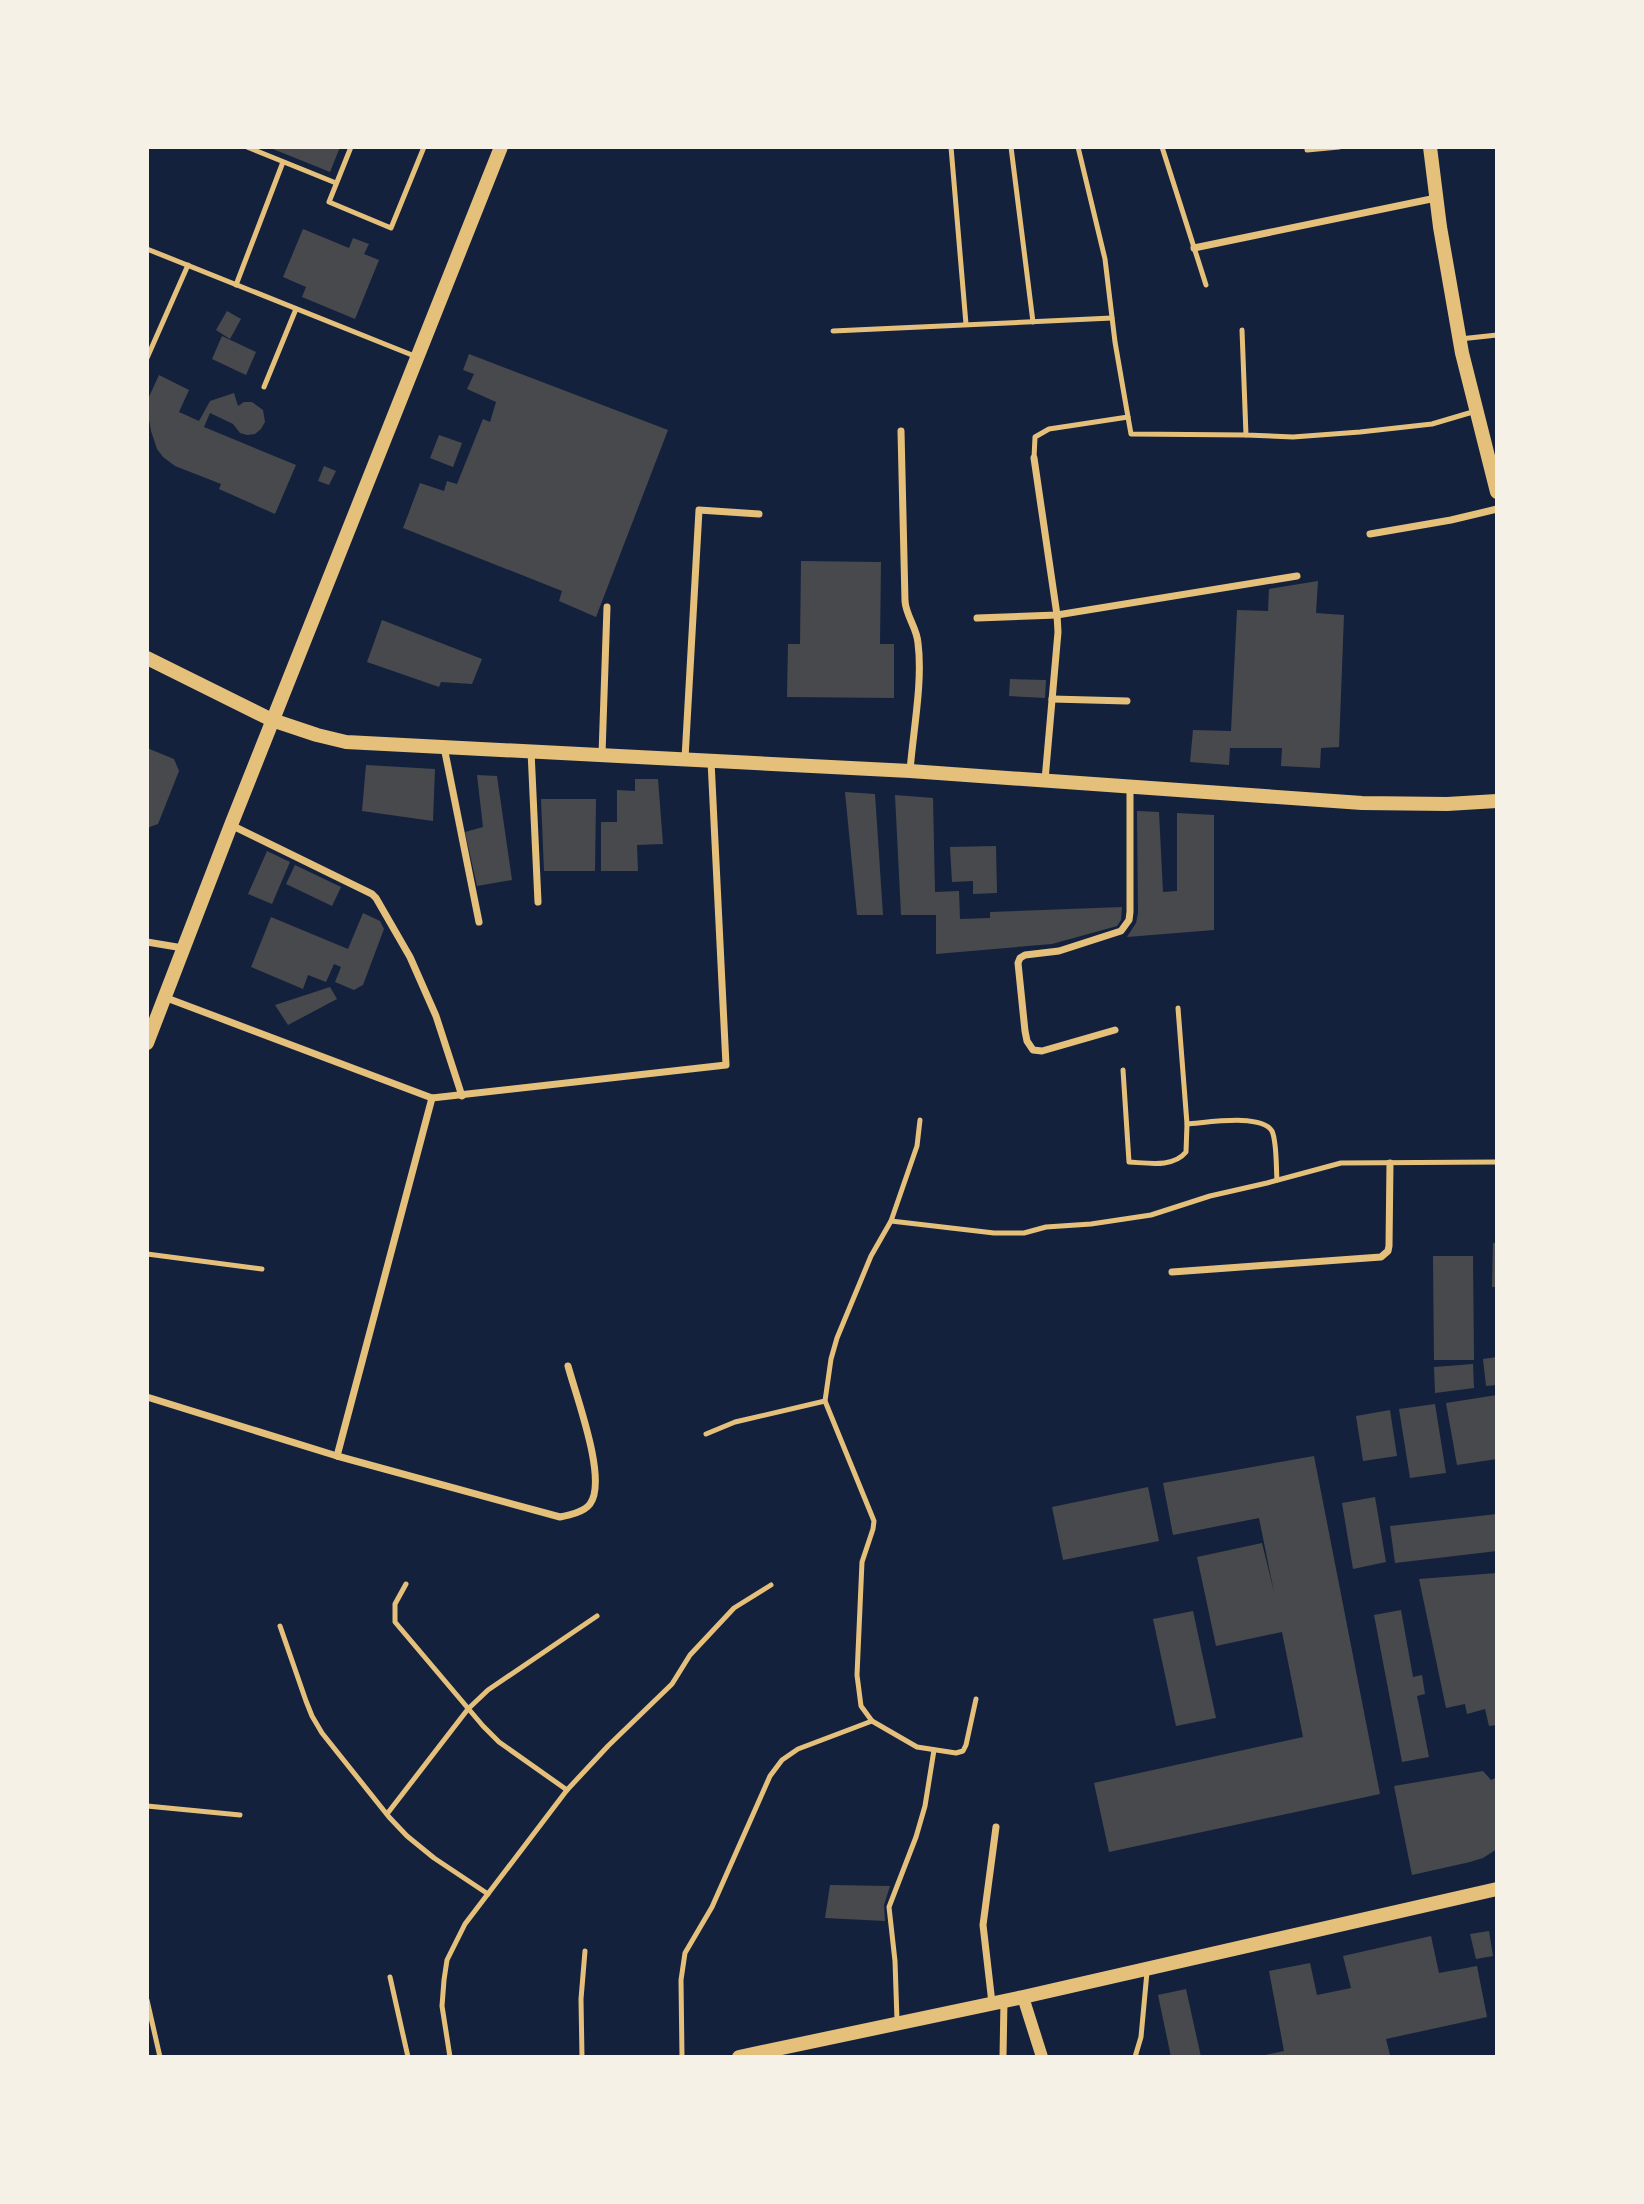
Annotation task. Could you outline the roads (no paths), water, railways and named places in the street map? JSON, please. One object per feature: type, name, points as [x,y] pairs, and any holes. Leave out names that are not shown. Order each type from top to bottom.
[{"type":"main road","points":[[147,1043],[272,720],[501,147]]},
{"type":"main road","points":[[1430,147],[1460,339],[1497,492]]},
{"type":"main road","points":[[147,658],[272,720],[333,740],[910,771],[1362,803],[1436,805],[1497,800]]},
{"type":"main road","points":[[739,2057],[1023,1997],[1494,1888]]},
{"type":"street","points":[[1194,248],[1436,198]]},
{"type":"street","points":[[901,431],[905,609],[918,639],[920,666],[910,771]]},
{"type":"street","points":[[1034,458],[1057,615],[1045,781]]},
{"type":"street","points":[[1370,534],[1497,509]]},
{"type":"street","points":[[685,758],[699,510],[759,514]]},
{"type":"street","points":[[976,618],[1057,615],[1297,576]]},
{"type":"street","points":[[602,754],[607,607]]},
{"type":"street","points":[[1052,699],[1127,701]]},
{"type":"street","points":[[444,746],[479,922]]},
{"type":"street","points":[[530,751],[538,902]]},
{"type":"street","points":[[164,997],[432,1098],[726,1065],[711,760]]},
{"type":"street","points":[[1115,1030],[1042,1051],[1033,1050],[1025,1031],[1018,963],[1020,957],[1025,954],[1059,950],[1110,935],[1124,928],[1130,912],[1130,787]]},
{"type":"street","points":[[231,825],[376,898],[410,957],[436,1016],[461,1096]]},
{"type":"street","points":[[147,942],[183,947]]},
{"type":"street","points":[[337,1456],[432,1098]]},
{"type":"street","points":[[1172,1272],[1381,1257],[1388,1251],[1389,1246],[1390,1163]]},
{"type":"street","points":[[147,1397],[337,1456],[560,1517],[585,1509],[591,1503],[596,1488],[596,1473],[568,1366]]},
{"type":"street","points":[[996,1827],[984,1925],[998,2002],[1003,2057]]},
{"type":"street","points":[[1023,1997],[1042,2057]]},
{"type":"lane","points":[[247,147],[337,183]]},
{"type":"lane","points":[[351,147],[328,202],[391,228],[424,147]]},
{"type":"lane","points":[[951,147],[966,324]]},
{"type":"lane","points":[[1011,147],[1033,321]]},
{"type":"lane","points":[[1078,147],[1105,259],[1131,434],[1293,437],[1432,424],[1476,411]]},
{"type":"lane","points":[[1162,147],[1206,285]]},
{"type":"lane","points":[[1307,150],[1339,147]]},
{"type":"lane","points":[[236,285],[284,162]]},
{"type":"lane","points":[[147,249],[417,357]]},
{"type":"lane","points":[[147,358],[188,265]]},
{"type":"lane","points":[[264,387],[296,309]]},
{"type":"lane","points":[[833,331],[1112,318]]},
{"type":"lane","points":[[1242,330],[1245,435]]},
{"type":"lane","points":[[1460,339],[1497,335]]},
{"type":"lane","points":[[1034,458],[1035,438],[1049,429],[1128,417]]},
{"type":"lane","points":[[1123,1070],[1129,1162],[1167,1163],[1179,1159],[1186,1152],[1187,1124],[1178,1008]]},
{"type":"lane","points":[[920,1120],[916,1146],[891,1221],[871,1256],[837,1338],[825,1401],[874,1521],[862,1562],[857,1675],[861,1706],[872,1721],[917,1747],[956,1753],[963,1751],[966,1745],[976,1699]]},
{"type":"lane","points":[[1187,1124],[1244,1120],[1268,1126],[1274,1137],[1277,1180]]},
{"type":"lane","points":[[891,1221],[995,1233],[1024,1233],[1046,1227],[1129,1219],[1341,1163],[1497,1162]]},
{"type":"lane","points":[[147,1254],[262,1269]]},
{"type":"lane","points":[[706,1434],[735,1422],[825,1401]]},
{"type":"lane","points":[[406,1584],[395,1604],[395,1622],[499,1742],[567,1790]]},
{"type":"lane","points":[[450,2057],[442,2006],[447,1960],[465,1924],[567,1790],[672,1684],[690,1655],[734,1608],[771,1585]]},
{"type":"lane","points":[[387,1814],[468,1709],[488,1690],[597,1616]]},
{"type":"lane","points":[[280,1626],[312,1716],[322,1733],[407,1836],[434,1858],[488,1894]]},
{"type":"lane","points":[[682,2057],[681,1980],[685,1953],[712,1906],[770,1776],[782,1760],[798,1749],[872,1721]]},
{"type":"lane","points":[[897,2024],[895,1961],[888,1907],[916,1837],[925,1806],[934,1749]]},
{"type":"lane","points":[[147,1806],[240,1815]]},
{"type":"lane","points":[[583,2057],[581,1999],[584,1951]]},
{"type":"lane","points":[[1135,2057],[1141,2038],[1147,1969]]},
{"type":"lane","points":[[390,1977],[408,2057]]},
{"type":"lane","points":[[147,2000],[160,2057]]}]
